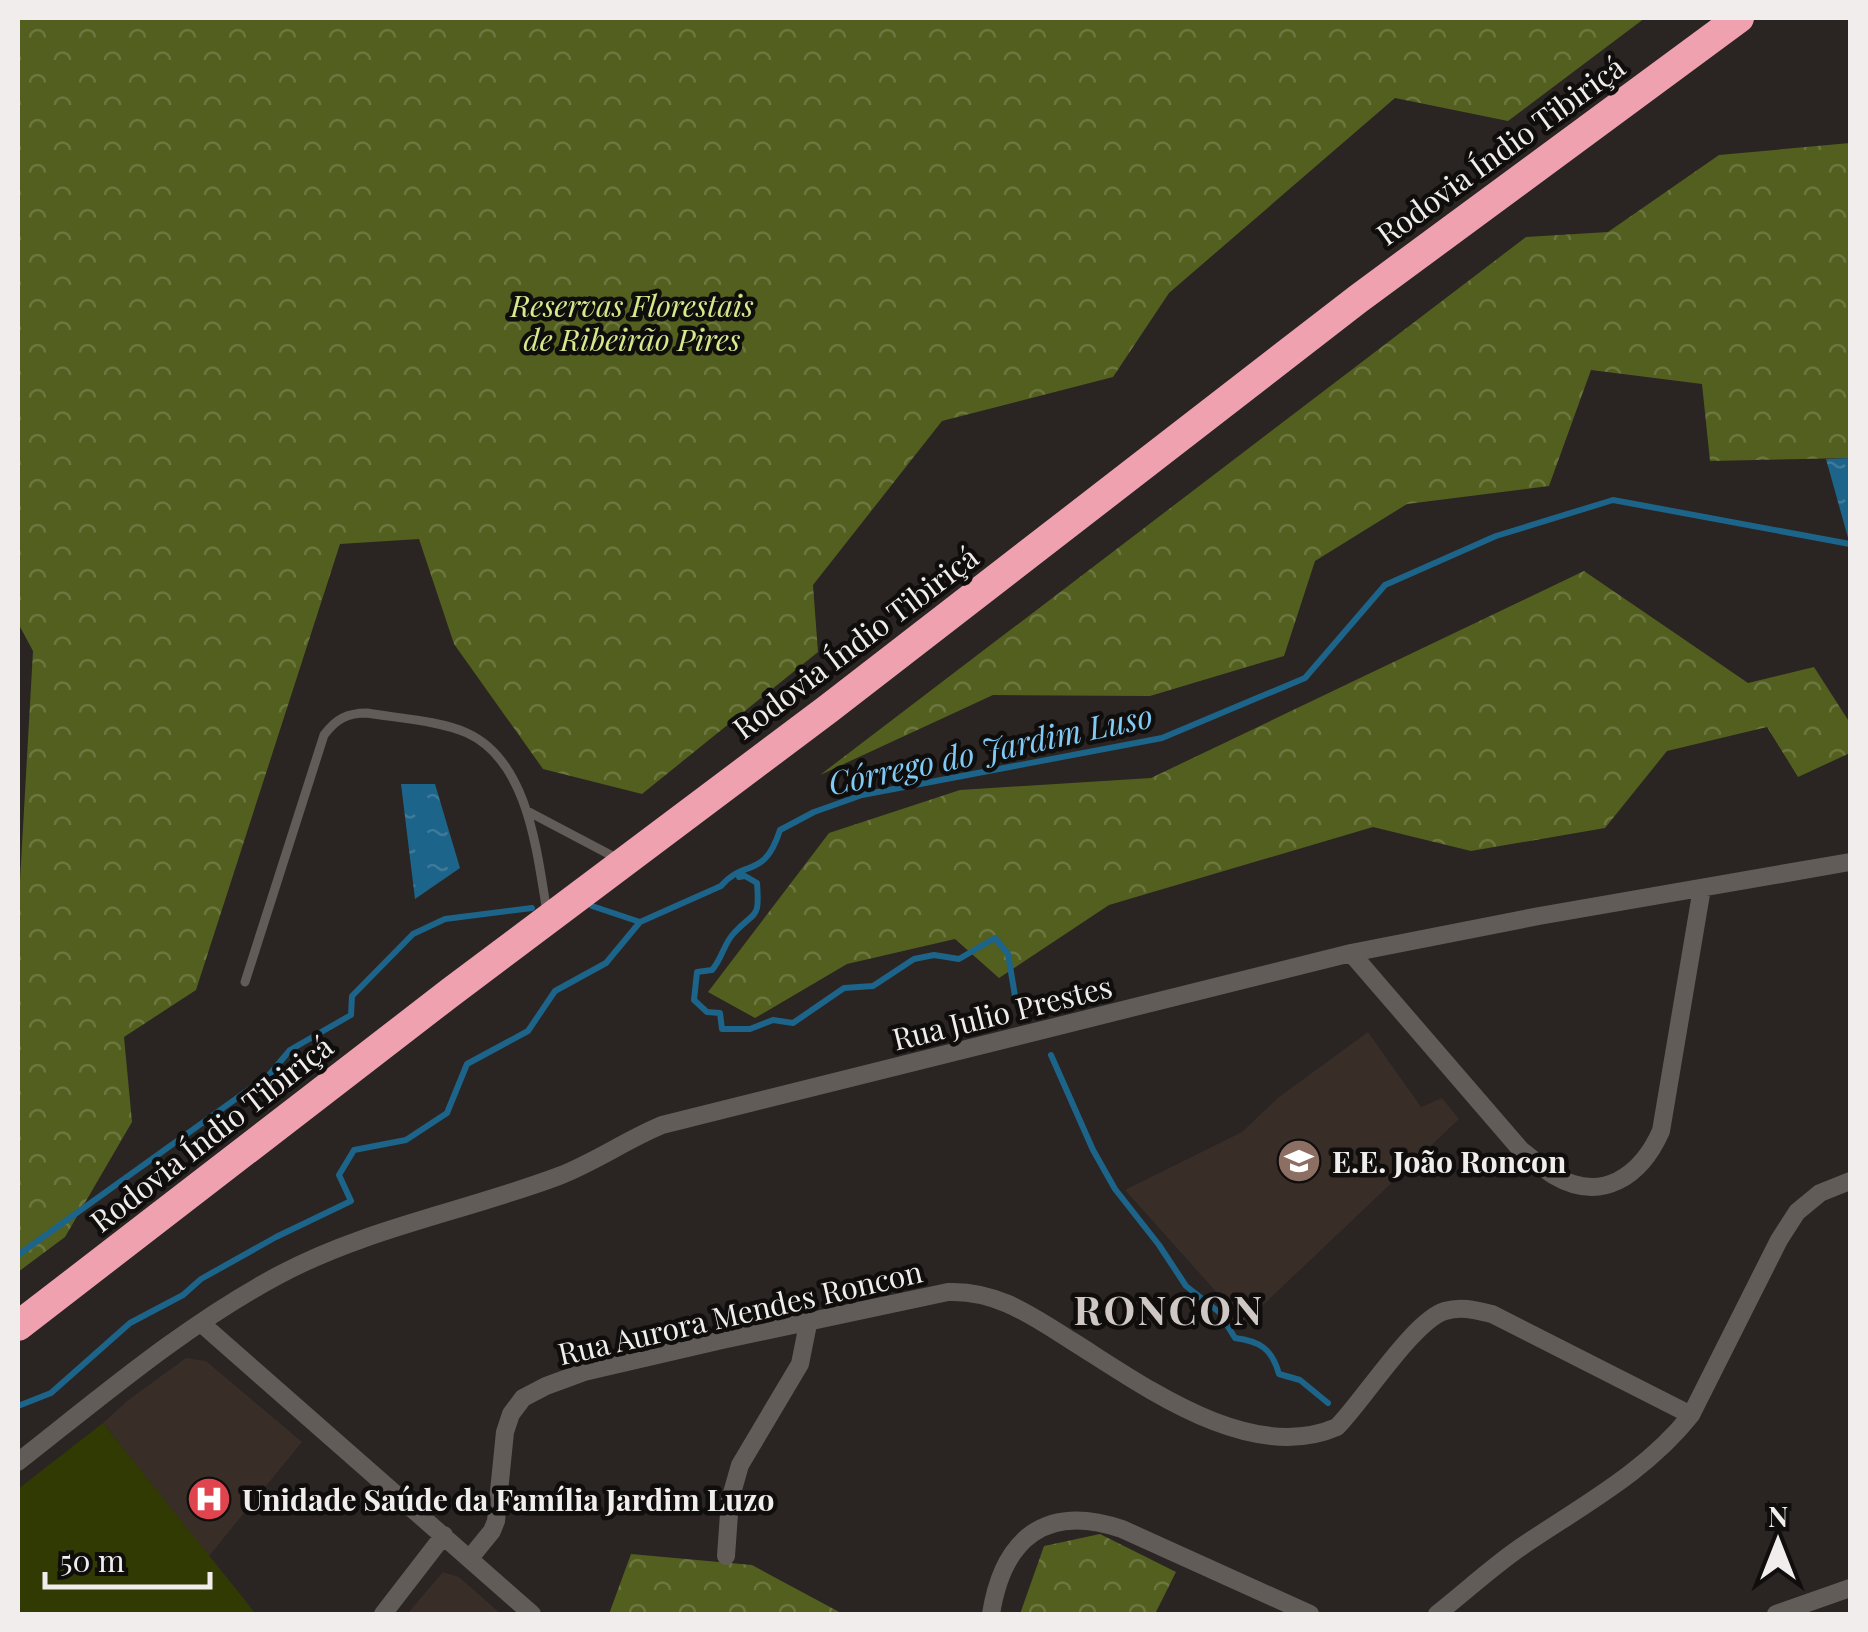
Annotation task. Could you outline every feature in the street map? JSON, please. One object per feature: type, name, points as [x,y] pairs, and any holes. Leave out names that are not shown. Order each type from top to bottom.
[{"type":"highway","name":"Rodovia Índio Tibiriçá","points":[[18,1326],[1358,299],[1739,18]]},
{"type":"street","name":"Rua Julio Prestes","points":[[18,1462],[202,1324],[281,1274],[338,1248],[557,1177],[662,1126],[1351,953],[1850,862]]},
{"type":"street","points":[[1351,953],[1522,1150],[1554,1176],[1583,1186],[1608,1184],[1632,1175],[1650,1156],[1662,1130],[1702,888]]},
{"type":"street","points":[[1437,1614],[1517,1550],[1640,1468],[1671,1440],[1690,1414],[1778,1240],[1797,1212],[1820,1193],[1850,1181]]},
{"type":"street","name":"Rua Aurora Mendes Roncon","points":[[470,1558],[496,1521],[505,1432],[510,1414],[524,1398],[584,1372],[911,1297],[973,1291],[996,1297],[1136,1381],[1222,1425],[1262,1437],[1291,1439],[1337,1428],[1422,1324],[1442,1312],[1466,1308],[1492,1314],[1690,1414]]},
{"type":"street","points":[[726,1556],[730,1500],[740,1465],[800,1364],[810,1319]]},
{"type":"street","points":[[202,1324],[532,1614]]},
{"type":"street","points":[[991,1614],[1002,1574],[1019,1546],[1038,1528],[1068,1518],[1095,1520],[1122,1529],[1310,1614]]},
{"type":"street","points":[[383,1614],[444,1534]]},
{"type":"street","points":[[1776,1614],[1850,1588]]},
{"type":"lane","points":[[245,982],[324,736],[334,722],[352,712],[465,732],[485,744],[501,762],[529,812],[548,919]]},
{"type":"lane","points":[[529,812],[624,862]]},
{"type":"shaded area","name":"E.E. João Roncon","points":[[1368,1032],[1421,1107],[1442,1098],[1459,1119],[1244,1323],[1125,1190],[1242,1132],[1279,1097]]},
{"type":"shaded area","name":"Unidade Saúde da Família Jardim Luzo","points":[[186,1358],[206,1361],[302,1442],[209,1556],[103,1423]]},
{"type":"shaded area","points":[[443,1572],[459,1577],[501,1614],[407,1614]]},
{"type":"green space","name":"Reservas Florestais de Ribeirão Pires","points":[[18,18],[1645,18],[1508,121],[1395,98],[1169,293],[1113,377],[942,421],[813,585],[818,652],[642,794],[543,769],[454,644],[419,539],[340,544],[196,990],[124,1037],[132,1122],[65,1237],[18,1272],[18,916],[33,651],[18,623]]},
{"type":"green space","points":[[1850,143],[1850,458],[1710,461],[1702,384],[1591,370],[1549,486],[1407,504],[1315,561],[1284,656],[1150,696],[993,695],[820,775],[1526,237],[1608,232],[1719,155]]},
{"type":"green space","points":[[1584,571],[1748,683],[1814,667],[1850,723],[1850,753],[1798,777],[1767,727],[1667,751],[1605,828],[1471,851],[1373,827],[1109,905],[999,978],[955,939],[847,964],[755,1018],[708,992],[829,833],[960,790],[1151,778]]},
{"type":"green space","points":[[103,1423],[256,1614],[18,1614],[18,1489]]},
{"type":"green space","points":[[1100,1534],[1176,1572],[1155,1614],[1020,1614],[1044,1546]]},
{"type":"green space","points":[[631,1554],[752,1565],[843,1614],[609,1614]]},
{"type":"water","points":[[1850,458],[1850,545],[1826,459]]},
{"type":"water","points":[[401,784],[435,784],[460,868],[415,899]]},
{"type":"waterway","name":"Córrego do Jardim Luso","points":[[18,1406],[51,1393],[130,1323],[183,1295],[201,1279],[351,1201],[339,1175],[354,1150],[406,1140],[447,1113],[467,1064],[528,1031],[555,991],[606,963],[640,922],[721,886],[738,872],[761,862],[774,846],[780,830],[814,812],[862,795],[1162,738],[1305,678],[1385,585],[1496,536],[1613,500],[1850,544]]},
{"type":"waterway","points":[[739,877],[757,883],[757,909],[731,937],[712,970],[697,972],[694,1000],[707,1012],[720,1013],[722,1029],[750,1029],[773,1020],[793,1023],[844,988],[873,986],[914,959],[934,955],[959,959],[995,938],[1008,954],[1016,1002]]},
{"type":"waterway","points":[[592,906],[640,922]]},
{"type":"waterway","name":"Córrego do Jardim Luso","points":[[18,1255],[269,1075],[290,1050],[351,1015],[352,996],[413,934],[445,919],[532,908]]},
{"type":"waterway","points":[[1051,1055],[1093,1150],[1115,1189],[1186,1286],[1219,1312],[1235,1338],[1264,1348],[1279,1374],[1300,1380],[1328,1403]]},
{"type":"place","name":"E.E. João Roncon","points":[[1299,1161]]},
{"type":"place","name":"Unidade Saúde da Família Jardim Luzo","points":[[209,1499]]},
{"type":"district","name":"RONCON","points":[[1169,1308]]}]
